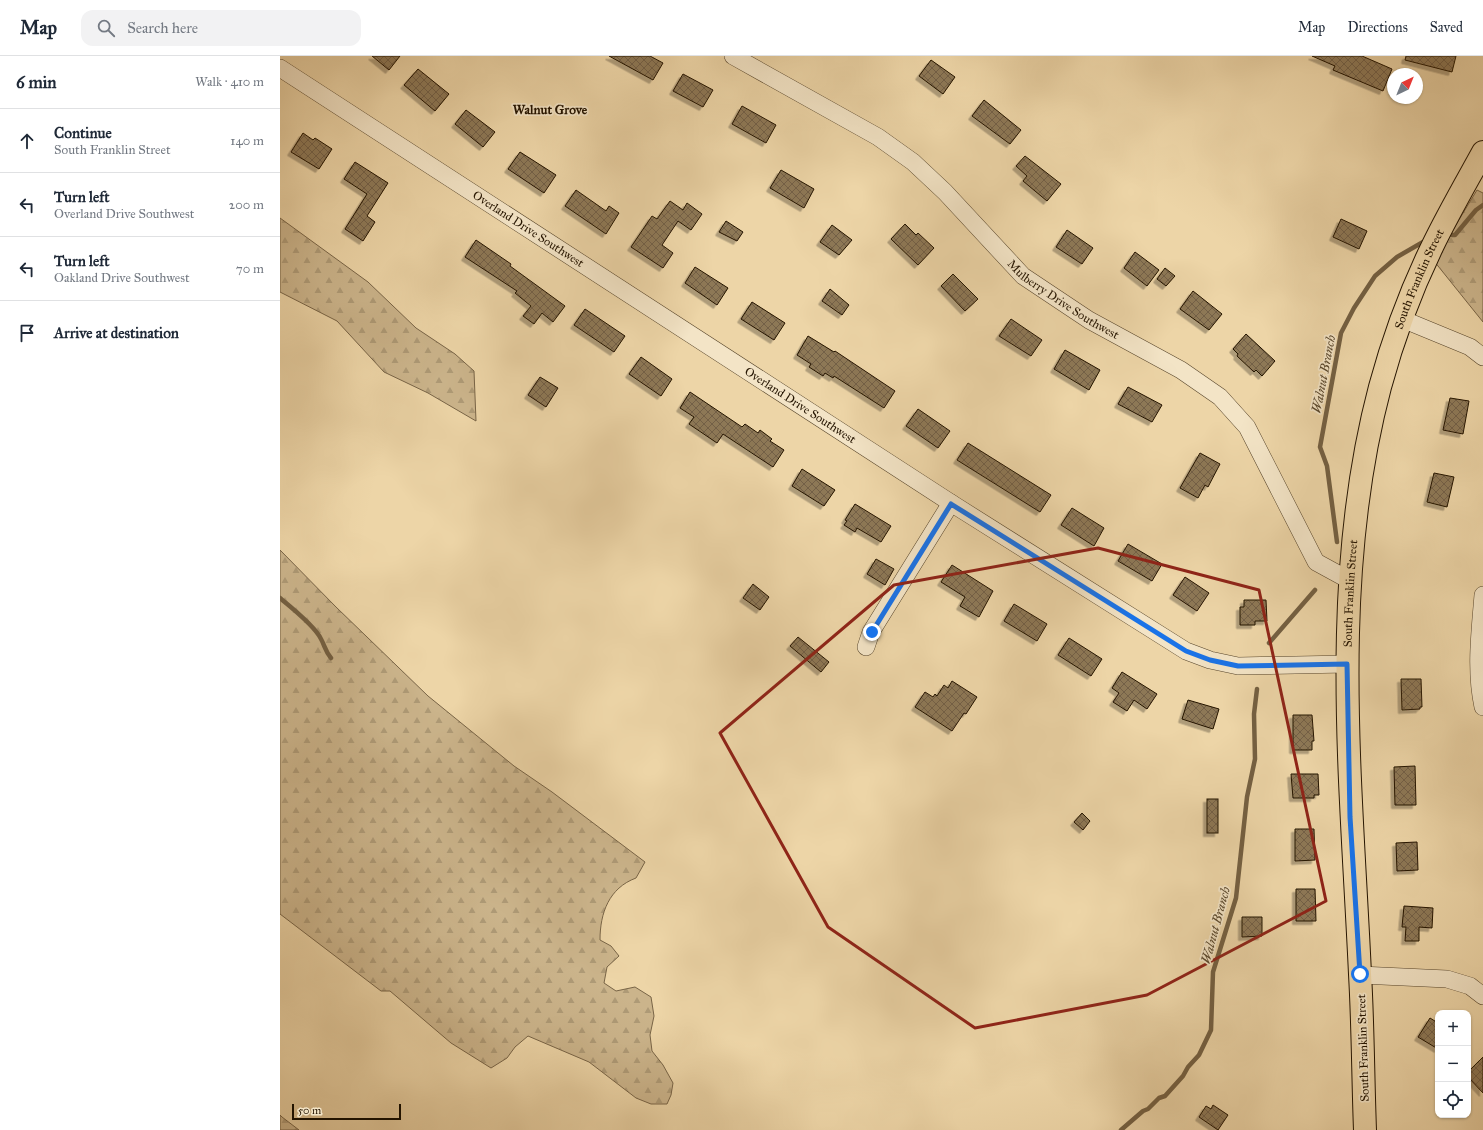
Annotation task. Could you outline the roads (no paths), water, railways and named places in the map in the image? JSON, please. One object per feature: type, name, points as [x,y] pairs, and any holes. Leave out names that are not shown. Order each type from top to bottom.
[{"type":"main road","name":"South Franklin Street","points":[[1365,1130],[1360,974],[1350,817],[1347,664],[1349,580],[1359,482],[1380,387],[1402,319],[1432,246],[1483,152]]},
{"type":"street","name":"Mulberry Drive Southwest","points":[[733,56],[878,137],[913,162],[945,192],[1023,276],[1089,320],[1181,370],[1220,397],[1248,427],[1316,562],[1349,580]]},
{"type":"street","name":"Overland Drive Southwest","points":[[280,68],[951,504],[1186,651],[1210,660],[1238,666],[1347,664]]},
{"type":"street","points":[[1402,319],[1470,347],[1483,357]]},
{"type":"street","points":[[866,647],[872,632],[951,504]]},
{"type":"street","points":[[1483,595],[1478,661],[1480,692],[1483,707]]},
{"type":"street","points":[[1360,974],[1447,979],[1470,986],[1483,996]]},
{"type":"waterway","name":"Walnut Branch","points":[[1452,235],[1455,235],[1476,210],[1483,205]]},
{"type":"waterway","name":"Walnut Branch","points":[[1337,542],[1327,466],[1320,447],[1341,333],[1354,308],[1375,276],[1397,257],[1423,242]]},
{"type":"waterway","name":"Walnut Branch","points":[[1269,643],[1315,590]]},
{"type":"waterway","points":[[280,598],[303,617],[314,629],[331,658]]},
{"type":"waterway","name":"Walnut Branch","points":[[1121,1130],[1143,1111],[1148,1109],[1159,1098],[1165,1096],[1199,1055],[1211,1030],[1213,972],[1236,898],[1247,797],[1255,759],[1254,714],[1257,689]]},
{"type":"district","name":"Walnut Grove","points":[[550,109]]}]
